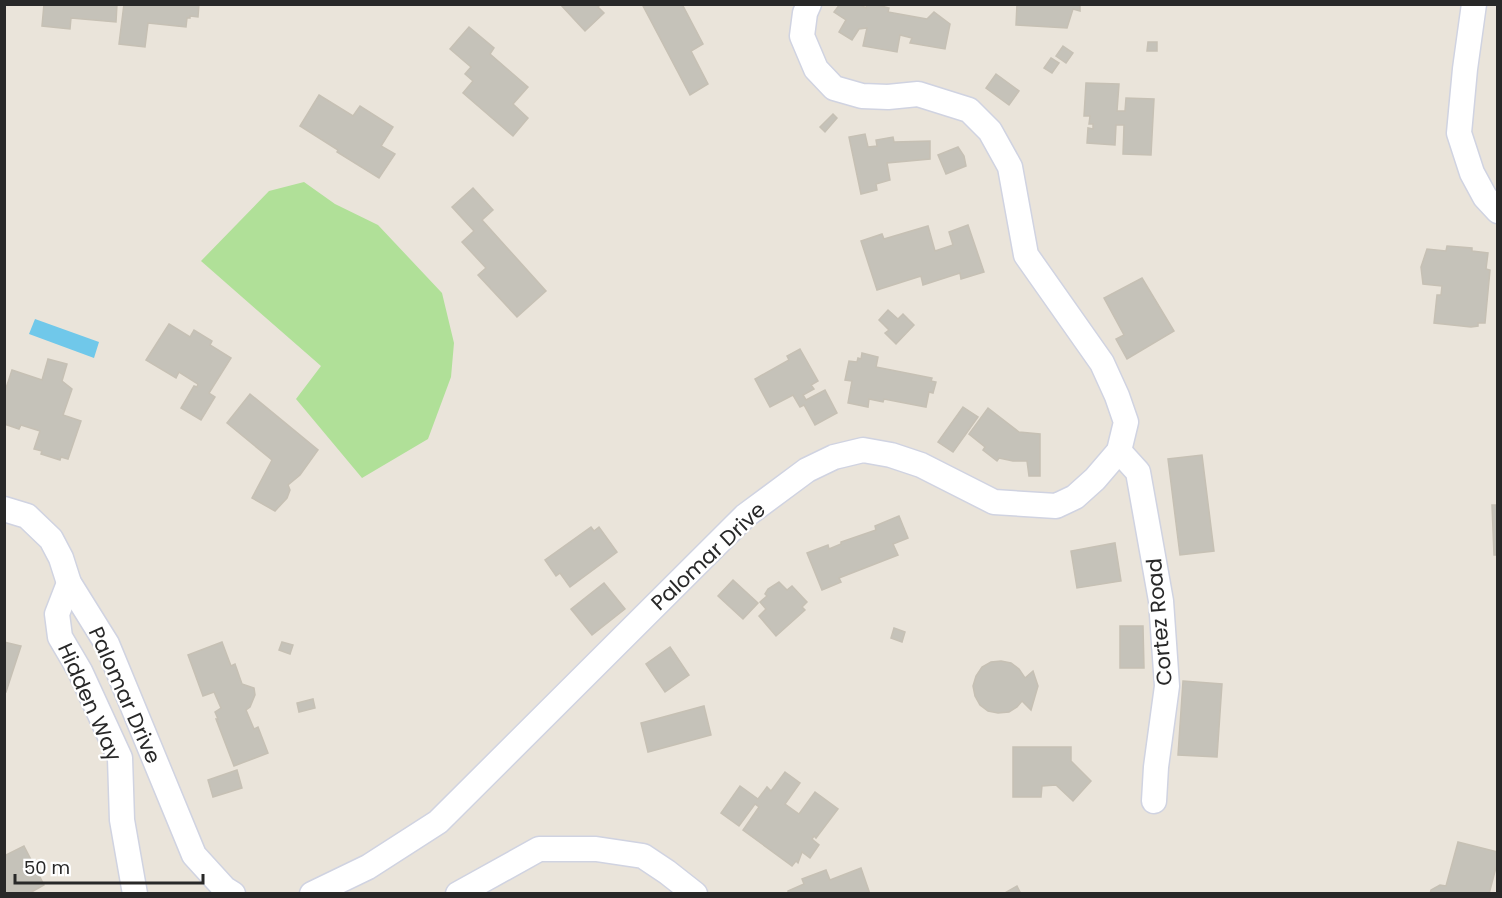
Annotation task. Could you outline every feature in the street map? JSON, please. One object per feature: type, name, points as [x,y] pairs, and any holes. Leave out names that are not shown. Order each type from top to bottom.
[{"type":"street","name":"Palomar Drive","points":[[312,894],[368,867],[438,822],[745,516],[807,470],[834,457],[863,450],[891,455],[921,465],[994,502],[1056,506],[1074,497],[1095,479],[1119,452],[1126,422],[1117,396],[1102,363],[1026,255],[1010,167],[990,131],[969,110],[918,94],[888,97],[862,96],[834,88],[816,69],[802,36],[809,4]]},
{"type":"street","points":[[1474,4],[1459,133],[1472,173],[1485,197],[1497,211]]},
{"type":"street","name":"Cortez Road","points":[[1119,452],[1138,472],[1161,601],[1167,686],[1156,767],[1154,801]]},
{"type":"street","name":"Palomar Drive","points":[[4,509],[27,516],[51,539],[61,558],[69,583],[107,644],[194,855],[225,889],[233,894]]},
{"type":"street","name":"Hidden Way","points":[[69,583],[57,614],[60,637],[80,671],[120,758],[122,820],[135,894]]},
{"type":"street","points":[[458,894],[538,849],[596,849],[643,856],[695,894]]},
{"type":"green space","points":[[304,182],[335,204],[378,225],[442,293],[454,343],[451,377],[428,439],[362,478],[296,399],[321,366],[201,261],[269,191]]},
{"type":"water","points":[[35,319],[99,342],[94,358],[29,334]]},
{"type":"building","points":[[44,4],[117,4],[116,22],[71,18],[70,29],[42,26]]},
{"type":"building","points":[[124,4],[199,4],[198,17],[187,18],[186,27],[148,23],[145,47],[119,44]]},
{"type":"building","points":[[560,4],[601,4],[598,7],[604,13],[585,31]]},
{"type":"building","points":[[642,4],[682,4],[703,44],[691,51],[708,84],[690,95]]},
{"type":"building","points":[[840,4],[859,4],[866,8],[867,4],[874,4],[889,8],[888,12],[927,19],[934,12],[950,24],[945,49],[910,43],[912,38],[900,35],[897,52],[863,46],[867,28],[859,29],[852,40],[839,32],[846,20],[834,12]]},
{"type":"building","points":[[1017,4],[1080,4],[1080,11],[1073,9],[1067,28],[1016,25]]},
{"type":"building","points":[[469,27],[494,48],[490,54],[528,87],[513,104],[528,118],[513,136],[463,93],[473,81],[465,74],[471,67],[450,49]]},
{"type":"building","points":[[1148,42],[1157,42],[1157,51],[1147,51]]},
{"type":"building","points":[[1063,46],[1073,53],[1066,63],[1056,56]]},
{"type":"building","points":[[1051,58],[1059,63],[1052,73],[1044,68]]},
{"type":"building","points":[[996,74],[1019,91],[1009,105],[986,88]]},
{"type":"building","points":[[1086,83],[1119,84],[1117,111],[1125,111],[1126,98],[1154,99],[1151,155],[1123,154],[1124,125],[1116,125],[1115,145],[1087,143],[1088,128],[1093,129],[1093,124],[1089,124],[1090,116],[1084,116]]},
{"type":"building","points":[[319,95],[353,116],[360,106],[393,127],[381,146],[395,154],[379,178],[300,126]]},
{"type":"building","points":[[833,114],[837,118],[825,132],[820,127]]},
{"type":"building","points":[[865,134],[868,147],[877,146],[876,140],[893,137],[894,142],[930,141],[930,159],[887,163],[890,180],[876,184],[877,190],[861,194],[849,137]]},
{"type":"building","points":[[958,147],[964,156],[966,166],[946,174],[938,155]]},
{"type":"building","points":[[473,188],[493,210],[482,220],[546,291],[517,317],[478,275],[486,268],[462,242],[474,231],[452,207]]},
{"type":"building","points":[[968,225],[984,272],[961,279],[960,273],[923,285],[921,276],[877,290],[861,241],[882,234],[884,239],[928,226],[935,251],[953,245],[949,232]]},
{"type":"building","points":[[1447,246],[1472,248],[1472,251],[1488,253],[1486,269],[1490,270],[1485,323],[1478,323],[1478,326],[1471,327],[1434,323],[1437,295],[1441,295],[1442,286],[1423,284],[1421,267],[1427,249],[1446,251]]},
{"type":"building","points":[[1142,278],[1174,331],[1127,359],[1116,339],[1124,335],[1104,298]]},
{"type":"building","points":[[888,310],[898,319],[903,314],[914,325],[896,344],[885,333],[889,330],[879,320]]},
{"type":"building","points":[[169,324],[190,337],[194,330],[212,341],[210,345],[231,358],[209,393],[215,397],[201,420],[181,408],[194,386],[197,387],[198,384],[179,372],[176,378],[146,360]]},
{"type":"building","points":[[800,349],[818,381],[811,385],[814,389],[803,395],[806,400],[825,390],[837,413],[815,425],[804,405],[800,407],[793,395],[770,407],[755,379],[789,360],[787,356]]},
{"type":"building","points":[[862,353],[878,357],[876,367],[932,378],[931,381],[936,382],[933,393],[929,392],[926,407],[884,399],[883,402],[869,399],[868,407],[848,403],[852,381],[845,380],[849,361],[857,362],[858,358],[861,359]]},
{"type":"building","points":[[48,359],[67,364],[62,381],[72,389],[63,415],[81,421],[68,459],[61,457],[60,460],[41,454],[42,451],[34,449],[40,431],[21,425],[19,429],[4,424],[4,394],[12,370],[42,380]]},
{"type":"building","points":[[250,394],[318,450],[300,475],[288,485],[290,490],[287,498],[275,511],[252,498],[272,460],[227,423]]},
{"type":"building","points":[[963,407],[978,417],[953,452],[938,442]]},
{"type":"building","points":[[988,408],[1019,432],[1040,434],[1040,476],[1029,476],[1027,461],[999,458],[997,461],[969,434]]},
{"type":"building","points":[[1202,455],[1214,551],[1180,555],[1168,459]]},
{"type":"building","points":[[1492,505],[1498,505],[1498,555],[1494,555]]},
{"type":"building","points":[[899,516],[908,538],[893,544],[898,555],[839,578],[841,582],[822,590],[807,553],[828,545],[829,549],[841,542],[876,530],[875,526]]},
{"type":"building","points":[[591,527],[594,531],[599,527],[617,552],[570,587],[560,573],[556,576],[545,560]]},
{"type":"building","points":[[1115,543],[1121,581],[1077,588],[1071,551]]},
{"type":"building","points":[[733,580],[758,603],[743,619],[718,596]]},
{"type":"building","points":[[779,582],[787,590],[792,586],[807,602],[802,607],[805,610],[776,636],[759,616],[766,609],[760,602],[767,596],[765,594],[768,589]]},
{"type":"building","points":[[604,583],[625,609],[592,635],[571,609]]},
{"type":"building","points":[[1120,626],[1143,626],[1144,668],[1120,668]]},
{"type":"building","points":[[894,628],[905,632],[902,642],[891,638]]},
{"type":"building","points":[[4,642],[21,646],[6,692],[4,691]]},
{"type":"building","points":[[222,642],[231,666],[235,664],[242,684],[254,688],[255,695],[250,707],[246,710],[254,729],[258,727],[268,753],[234,766],[216,719],[218,719],[215,712],[221,708],[214,692],[203,696],[188,655]]},
{"type":"building","points":[[282,642],[293,645],[290,654],[279,650]]},
{"type":"building","points":[[670,647],[689,675],[665,692],[646,664]]},
{"type":"building","points":[[991,662],[1011,663],[1025,678],[1033,671],[1038,686],[1031,710],[1022,701],[1009,712],[988,711],[980,705],[973,686],[976,676],[982,667]]},
{"type":"building","points":[[1183,681],[1222,684],[1217,757],[1178,755]]},
{"type":"building","points":[[313,699],[315,708],[299,712],[297,703]]},
{"type":"building","points":[[704,706],[711,735],[648,752],[641,723]]},
{"type":"building","points":[[1013,747],[1071,747],[1071,761],[1091,781],[1073,801],[1056,785],[1042,786],[1041,797],[1013,797]]},
{"type":"building","points":[[237,770],[242,788],[213,797],[208,780]]},
{"type":"building","points":[[785,772],[800,783],[785,804],[799,814],[815,792],[838,809],[816,838],[814,836],[812,839],[819,845],[810,858],[802,852],[798,863],[796,861],[792,866],[743,830],[759,807],[755,804],[739,826],[721,813],[740,786],[758,799],[767,787],[771,791]]},
{"type":"building","points":[[1458,842],[1498,852],[1489,894],[1430,894],[1431,890],[1440,885],[1446,886]]},
{"type":"building","points":[[24,846],[44,885],[28,894],[4,894],[4,856]]},
{"type":"building","points":[[861,868],[870,894],[788,894],[788,891],[804,884],[802,879],[826,870],[830,880]]},
{"type":"building","points":[[1017,886],[1021,894],[1003,894]]}]
